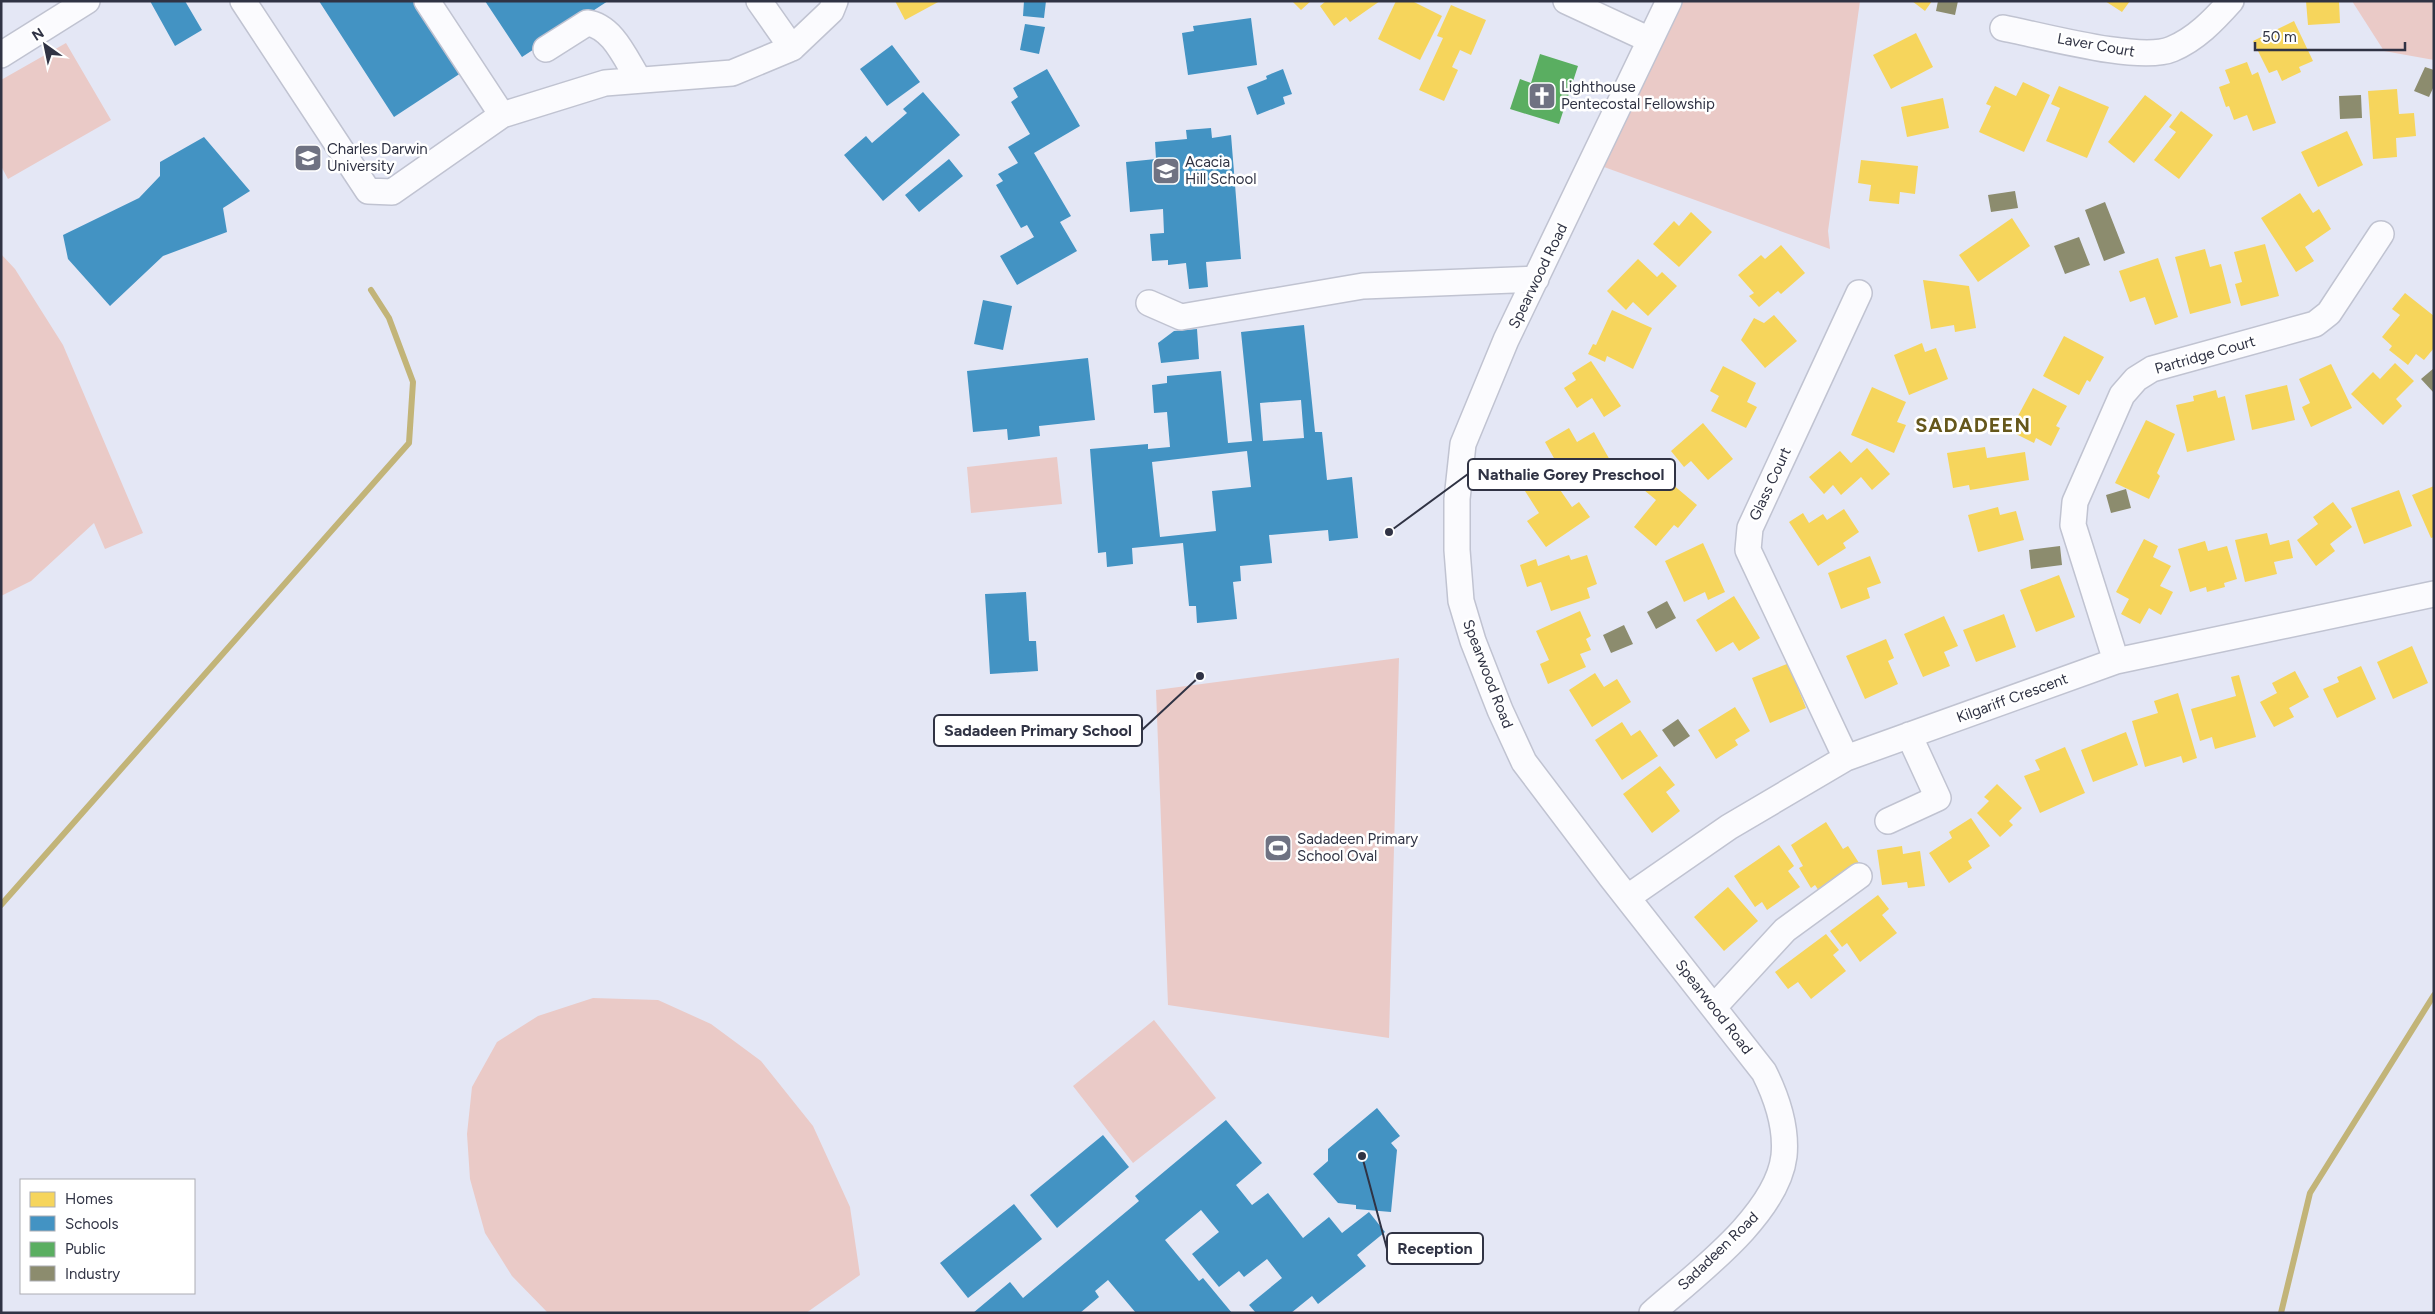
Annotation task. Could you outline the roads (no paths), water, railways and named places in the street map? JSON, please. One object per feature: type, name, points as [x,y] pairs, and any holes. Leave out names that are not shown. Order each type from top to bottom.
[{"type":"street","points":[[1,55],[87,1]]},
{"type":"street","points":[[242,1],[368,191],[392,192],[502,115],[605,83],[732,72],[792,48],[831,11],[836,1]]},
{"type":"street","points":[[427,1],[502,115]]},
{"type":"street","points":[[759,1],[792,48]]},
{"type":"street","points":[[1566,1],[1650,40]]},
{"type":"street","name":"Spearwood Road","points":[[1669,1],[1506,340],[1463,444],[1457,499],[1457,550],[1462,601],[1473,642],[1500,710],[1524,762],[1764,1072],[1777,1099],[1782,1125],[1784,1156]]},
{"type":"street","name":"Laver Court","points":[[2003,28],[2128,53],[2152,53],[2170,50],[2192,39],[2231,1]]},
{"type":"street","points":[[546,49],[588,23],[598,24],[606,30],[639,80]]},
{"type":"street","name":"Partridge Court","points":[[2116,661],[2073,525],[2075,502],[2122,395],[2136,379],[2152,369],[2315,324],[2329,313],[2381,234]]},
{"type":"street","points":[[1149,303],[1182,317],[1363,286],[1536,279]]},
{"type":"street","name":"Glass Court","points":[[1846,758],[1748,550],[1750,528],[1859,293]]},
{"type":"street","name":"Kilgariff Crescent","points":[[1628,897],[1729,827],[1846,758],[2116,661],[2434,594]]},
{"type":"street","points":[[1888,821],[1938,798],[1909,735]]},
{"type":"street","points":[[1714,1007],[1785,930],[1859,876]]},
{"type":"street","name":"Sadadeen Road","points":[[1652,1313],[1731,1242],[1760,1211],[1777,1181],[1784,1156]]},
{"type":"waterway","points":[[1,905],[409,443],[413,382],[389,318],[371,290]]},
{"type":"waterway","points":[[2281,1313],[2310,1193],[2434,995]]},
{"type":"place","name":"Lighthouse Pentecostal Fellowship","points":[[1542,96]]},
{"type":"place","name":"Charles Darwin University","points":[[308,158]]},
{"type":"place","name":"Acacia Hill School","points":[[1166,171]]},
{"type":"place","name":"Nathalie Gorey Preschool","points":[[1389,532]]},
{"type":"place","name":"Sadadeen Primary School","points":[[1200,676]]},
{"type":"place","name":"Sadadeen Primary School Oval","points":[[1278,848]]},
{"type":"place","name":"Reception","points":[[1362,1156]]},
{"type":"district","name":"SADADEEN","points":[[1973,425]]}]
